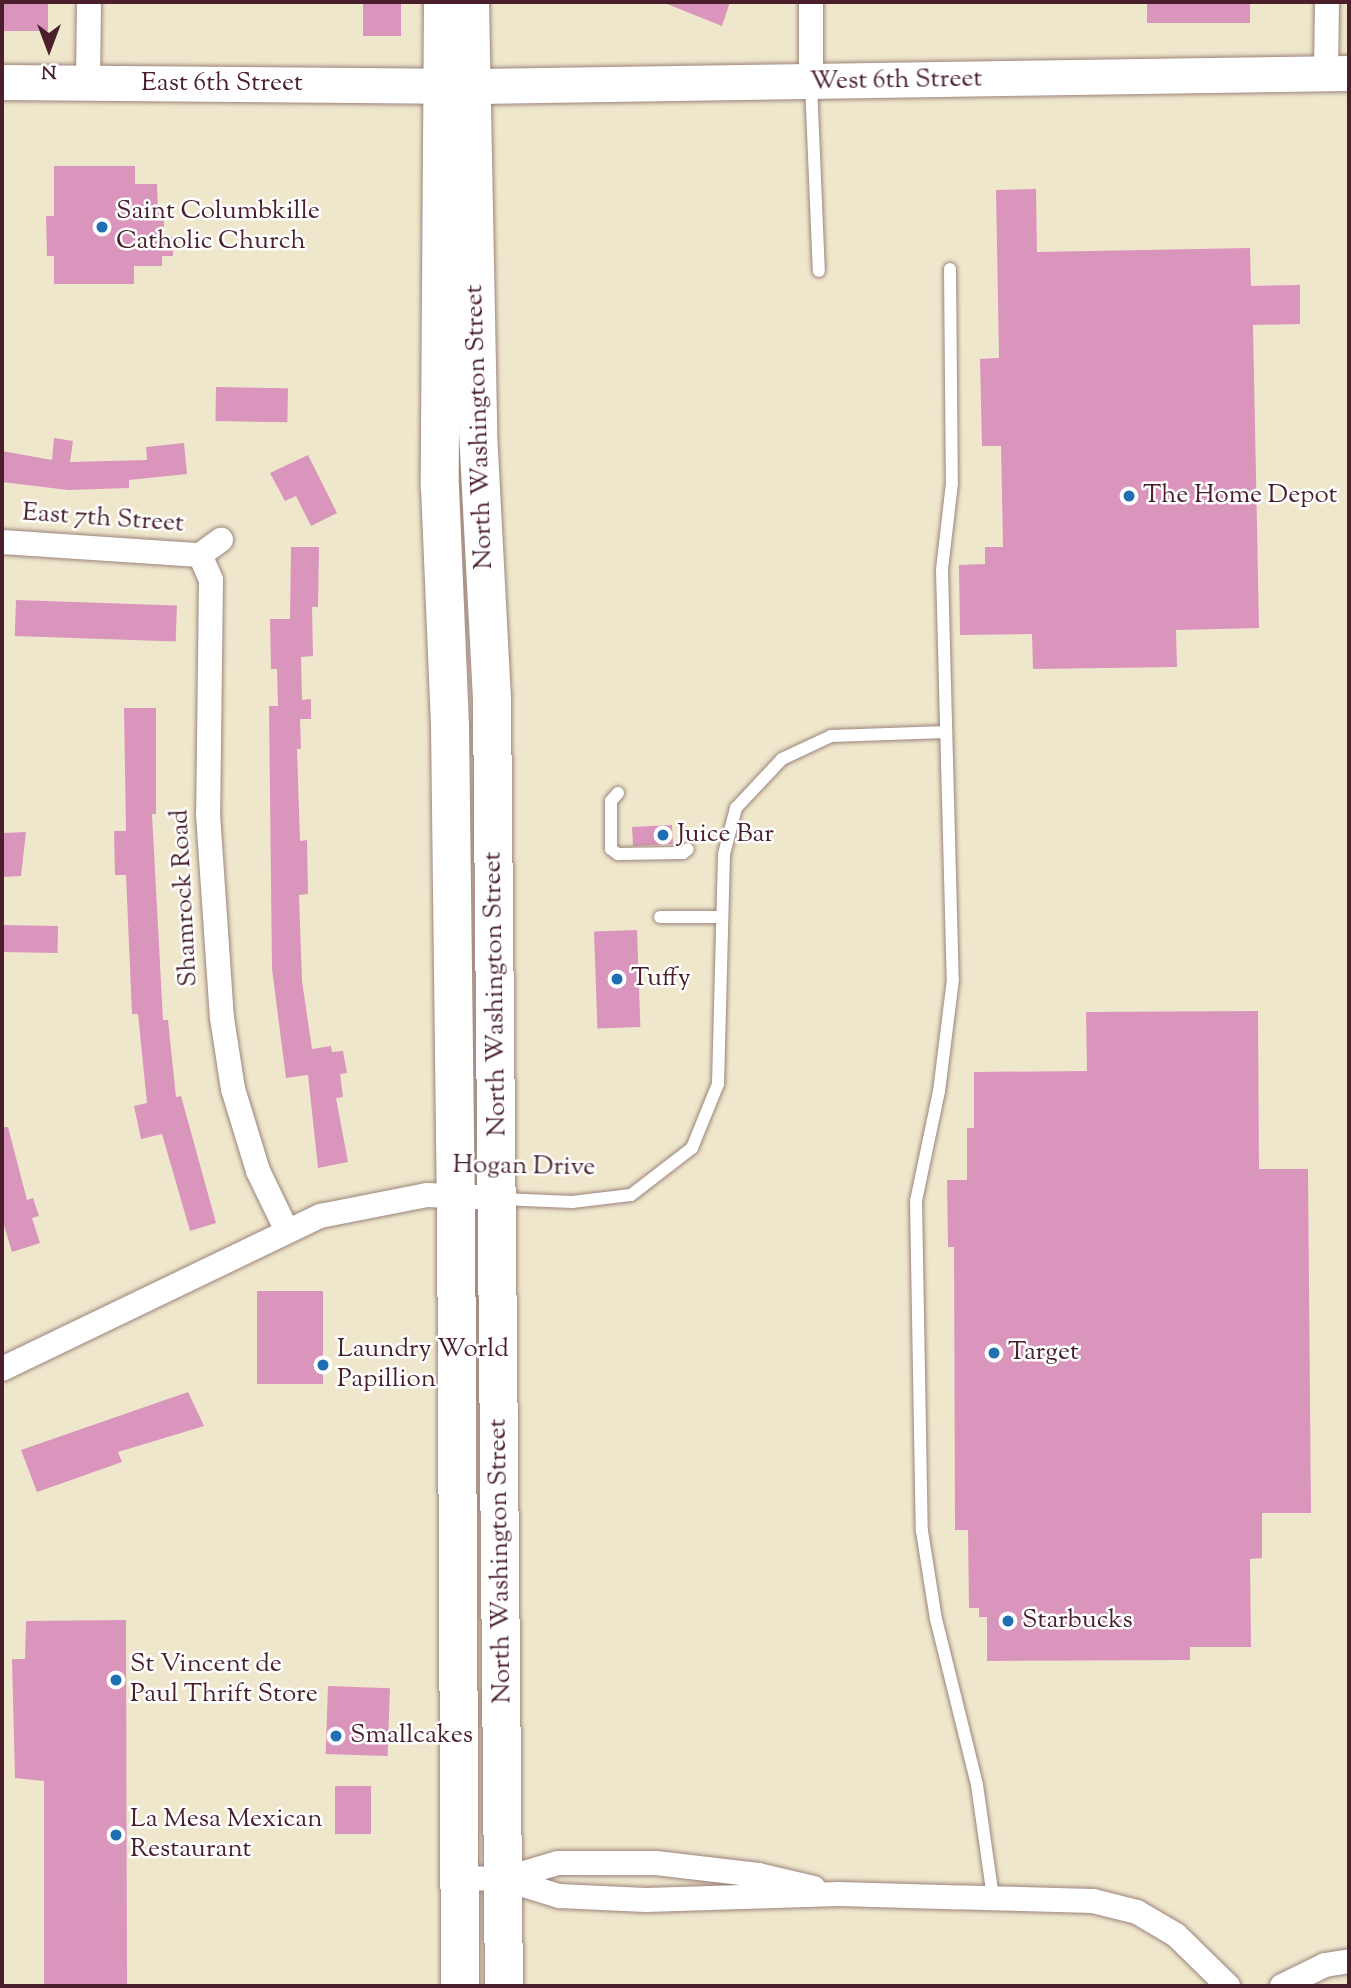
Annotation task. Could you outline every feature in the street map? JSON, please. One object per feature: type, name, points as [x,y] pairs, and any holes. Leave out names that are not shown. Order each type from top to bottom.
[{"type":"main road","name":"North Washington Street","points":[[443,2],[457,86],[492,699],[499,1198],[504,1986]]},
{"type":"main road","name":"North Washington Street","points":[[460,1986],[456,1195],[450,726],[440,487],[457,86],[471,2]]},
{"type":"main road","name":"West 6th Street","points":[[457,86],[811,83],[1338,73]]},
{"type":"main road","name":"East 6th Street","points":[[2,82],[457,86]]},
{"type":"street","points":[[88,83],[89,2]]},
{"type":"street","points":[[811,2],[811,83]]},
{"type":"street","points":[[1327,2],[1338,73]]},
{"type":"street","points":[[200,555],[221,540]]},
{"type":"street","name":"East 7th Street","points":[[2,542],[200,555]]},
{"type":"street","name":"Shamrock Road","points":[[200,555],[211,580],[208,814],[222,1018],[233,1089],[258,1171],[286,1229]]},
{"type":"street","name":"Hogan Drive","points":[[2,1369],[120,1315],[286,1229],[320,1216],[398,1198],[456,1195],[499,1198]]},
{"type":"street","points":[[504,1879],[558,1863],[656,1863],[758,1875],[839,1894]]},
{"type":"street","points":[[461,1878],[504,1879],[559,1896],[646,1900],[839,1894],[1093,1901],[1137,1912],[1176,1935],[1228,1986]]},
{"type":"street","points":[[1282,1986],[1325,1965],[1349,1961]]},
{"type":"lane","points":[[811,83],[819,271]]},
{"type":"lane","points":[[950,269],[952,483],[942,570],[953,979],[939,1090],[916,1201],[922,1531],[936,1619],[977,1785],[993,1898]]},
{"type":"lane","name":"Hogan Drive","points":[[499,1198],[572,1202],[631,1195],[692,1148],[718,1084],[724,854],[736,808],[782,760],[831,736],[946,732]]},
{"type":"lane","points":[[618,793],[611,801],[611,849],[618,854],[683,853],[688,849]]},
{"type":"lane","points":[[660,917],[721,917]]},
{"type":"building","points":[[2,2],[48,2],[48,31],[2,31]]},
{"type":"building","points":[[662,2],[730,2],[722,26]]},
{"type":"building","points":[[1147,2],[1250,2],[1250,23],[1147,23]]},
{"type":"building","points":[[363,3],[401,3],[401,36],[363,36]]},
{"type":"building","points":[[54,166],[135,166],[135,184],[157,184],[158,213],[164,213],[164,237],[173,237],[173,256],[162,256],[162,266],[134,266],[134,284],[54,284],[54,256],[47,256],[46,216],[54,216]]},
{"type":"building","name":"The Home Depot","points":[[1036,189],[1037,252],[1250,248],[1251,286],[1300,285],[1300,324],[1253,325],[1259,628],[1176,630],[1177,667],[1033,669],[1032,634],[960,635],[959,565],[985,564],[985,547],[1003,547],[1001,446],[982,446],[980,359],[999,358],[996,190]]},
{"type":"building","points":[[216,387],[288,388],[287,422],[215,421]]},
{"type":"building","points":[[54,438],[73,441],[70,462],[147,460],[146,447],[184,443],[187,474],[129,480],[129,488],[68,490],[2,482],[2,451],[52,460]]},
{"type":"building","points":[[308,455],[337,513],[311,526],[296,496],[285,501],[270,473]]},
{"type":"building","points":[[291,547],[319,547],[318,607],[312,607],[313,656],[301,657],[302,700],[311,699],[311,719],[300,719],[301,749],[297,749],[300,841],[307,840],[308,894],[299,895],[302,981],[312,1049],[331,1046],[332,1052],[343,1051],[347,1073],[340,1074],[343,1097],[336,1098],[348,1162],[318,1168],[308,1075],[286,1078],[272,969],[269,706],[278,706],[277,669],[271,669],[270,619],[290,619]]},
{"type":"building","points":[[16,600],[177,606],[176,642],[15,636]]},
{"type":"building","points":[[124,708],[156,708],[156,814],[152,814],[163,1020],[168,1020],[176,1097],[181,1096],[216,1223],[190,1231],[162,1134],[141,1139],[134,1106],[147,1103],[138,1014],[132,1014],[126,875],[115,875],[114,831],[126,831]]},
{"type":"building","points":[[672,825],[673,844],[633,846],[632,827]]},
{"type":"building","points":[[26,832],[21,876],[2,877],[2,833]]},
{"type":"building","points":[[2,925],[58,926],[58,953],[2,952]]},
{"type":"building","name":"Tuffy","points":[[637,930],[640,1027],[597,1028],[594,932]]},
{"type":"building","points":[[1258,1011],[1259,1169],[1308,1169],[1311,1513],[1262,1513],[1262,1558],[1250,1559],[1251,1647],[1190,1647],[1190,1660],[987,1661],[987,1617],[979,1617],[979,1608],[969,1608],[968,1530],[955,1530],[954,1247],[948,1247],[947,1180],[967,1180],[967,1128],[974,1128],[974,1072],[1087,1071],[1086,1012]]},
{"type":"building","points":[[2,1127],[8,1127],[27,1200],[33,1198],[39,1216],[32,1218],[40,1243],[12,1252],[2,1219]]},
{"type":"building","points":[[257,1291],[323,1291],[323,1384],[257,1384]]},
{"type":"building","points":[[188,1392],[204,1426],[118,1452],[122,1462],[37,1492],[21,1450]]},
{"type":"building","points":[[126,1620],[127,1986],[44,1986],[44,1781],[15,1778],[12,1659],[25,1659],[26,1621]]},
{"type":"building","points":[[328,1686],[390,1688],[388,1756],[326,1754]]},
{"type":"building","points":[[335,1786],[371,1786],[371,1834],[335,1834]]},
{"type":"place","name":"Saint Columbkille Catholic Church","points":[[102,227]]},
{"type":"place","name":"The Home Depot","points":[[1129,496]]},
{"type":"place","name":"Juice Bar","points":[[663,835]]},
{"type":"place","name":"Tuffy","points":[[617,979]]},
{"type":"place","name":"Target","points":[[994,1353]]},
{"type":"place","name":"Laundry World Papillion","points":[[323,1365]]},
{"type":"place","name":"Starbucks","points":[[1008,1621]]},
{"type":"place","name":"St Vincent de Paul Thrift Store","points":[[116,1680]]},
{"type":"place","name":"Smallcakes","points":[[336,1736]]},
{"type":"place","name":"La Mesa Mexican Restaurant","points":[[116,1835]]}]
